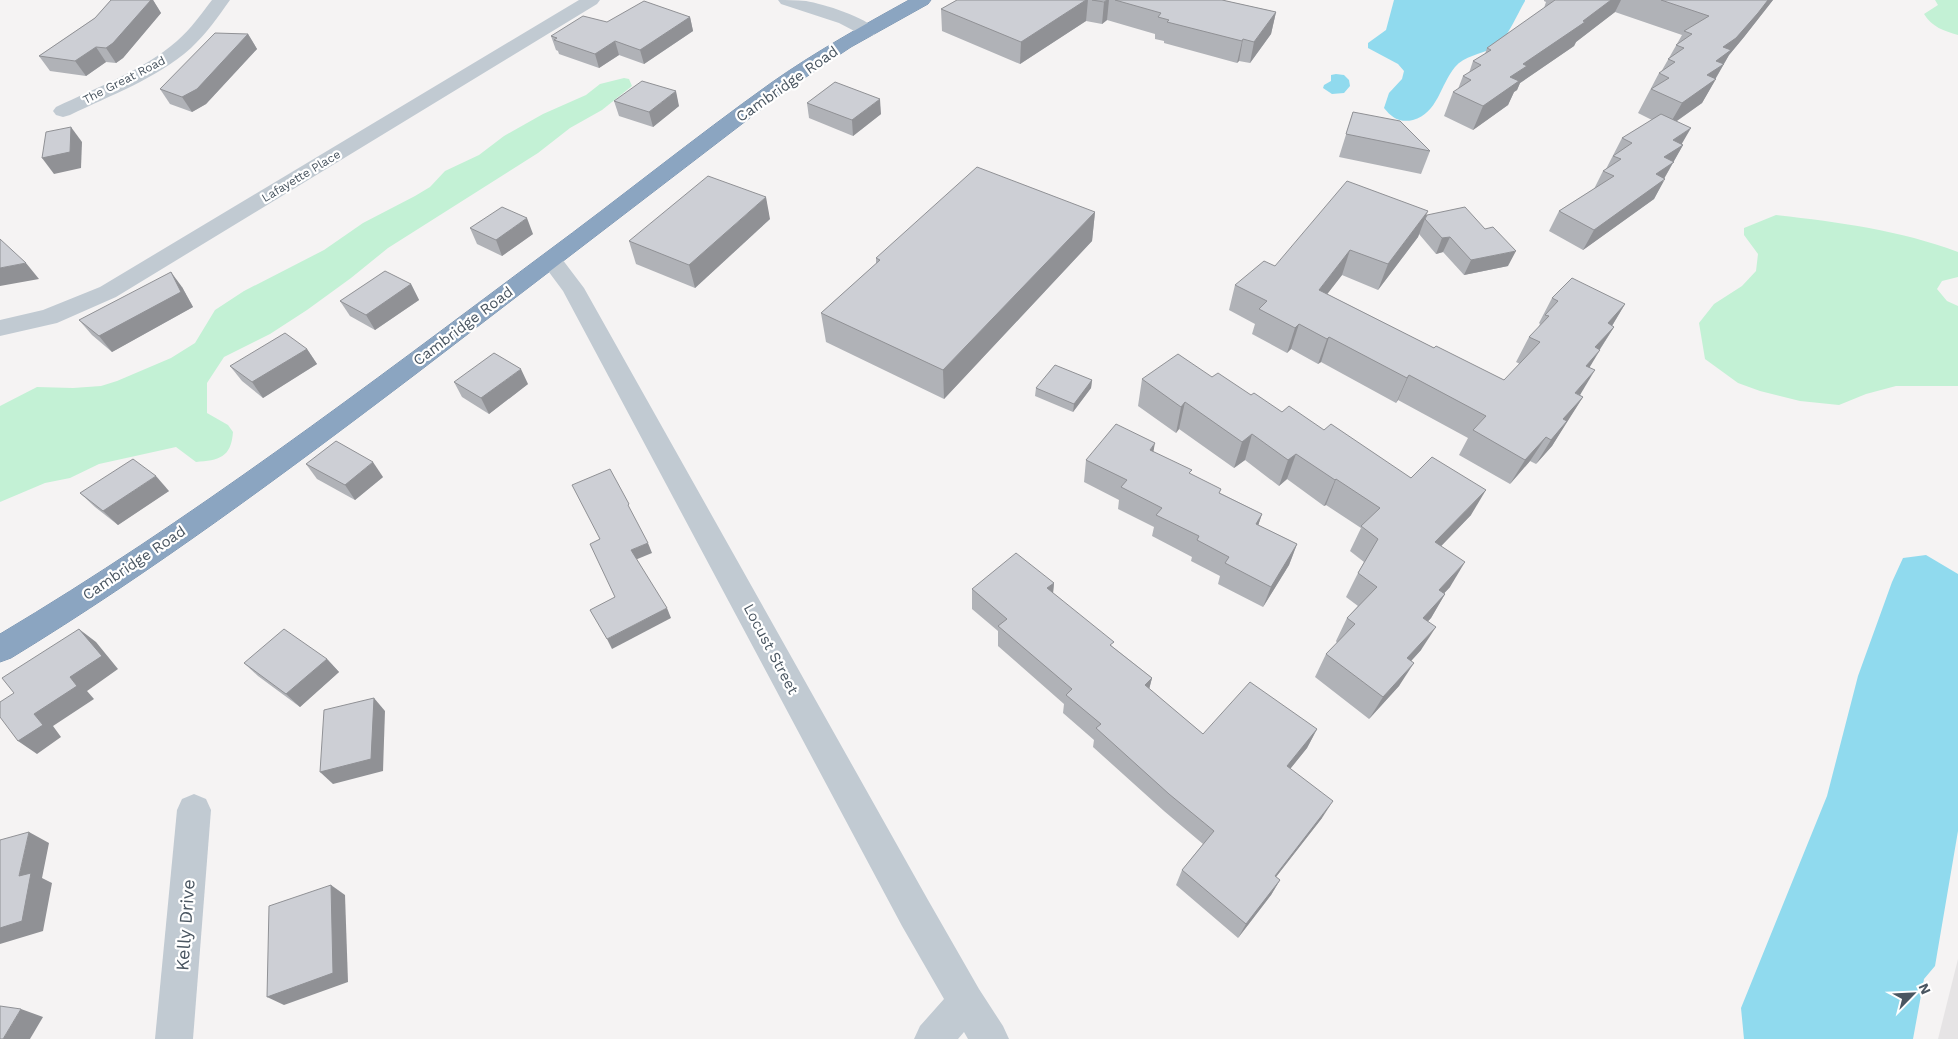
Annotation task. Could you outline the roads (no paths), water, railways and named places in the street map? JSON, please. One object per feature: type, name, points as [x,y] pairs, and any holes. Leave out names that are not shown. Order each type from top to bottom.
[{"type":"highway","name":"Cambridge Road","points":[[0,649],[79,600],[197,521],[286,458],[778,87],[922,0]]},
{"type":"street","name":"The Great Road","points":[[63,111],[135,76],[169,56],[192,36],[221,0]]},
{"type":"street","name":"Lafayette Place","points":[[0,328],[56,314],[108,292],[592,0]]},
{"type":"street","points":[[787,0],[820,10],[868,31]]},
{"type":"street","name":"Locust Street","points":[[551,260],[573,288],[905,896],[966,1002],[990,1039]]},
{"type":"street","name":"Kelly Drive","points":[[174,1039],[194,810]]},
{"type":"street","points":[[933,1039],[966,1002]]},
{"type":"water","points":[[1394,0],[1525,1],[1507,33],[1498,44],[1459,63],[1450,74],[1438,98],[1428,111],[1413,120],[1404,121],[1393,117],[1384,108],[1389,93],[1402,79],[1404,71],[1398,64],[1368,48],[1368,43],[1386,30]]},
{"type":"water","points":[[1331,75],[1344,75],[1349,80],[1350,86],[1344,93],[1332,94],[1323,88],[1324,85],[1331,81]]},
{"type":"water","points":[[1926,555],[1958,574],[1958,831],[1935,966],[1924,979],[1913,1039],[1744,1039],[1741,1008],[1827,796],[1858,676],[1892,582],[1903,558]]}]
